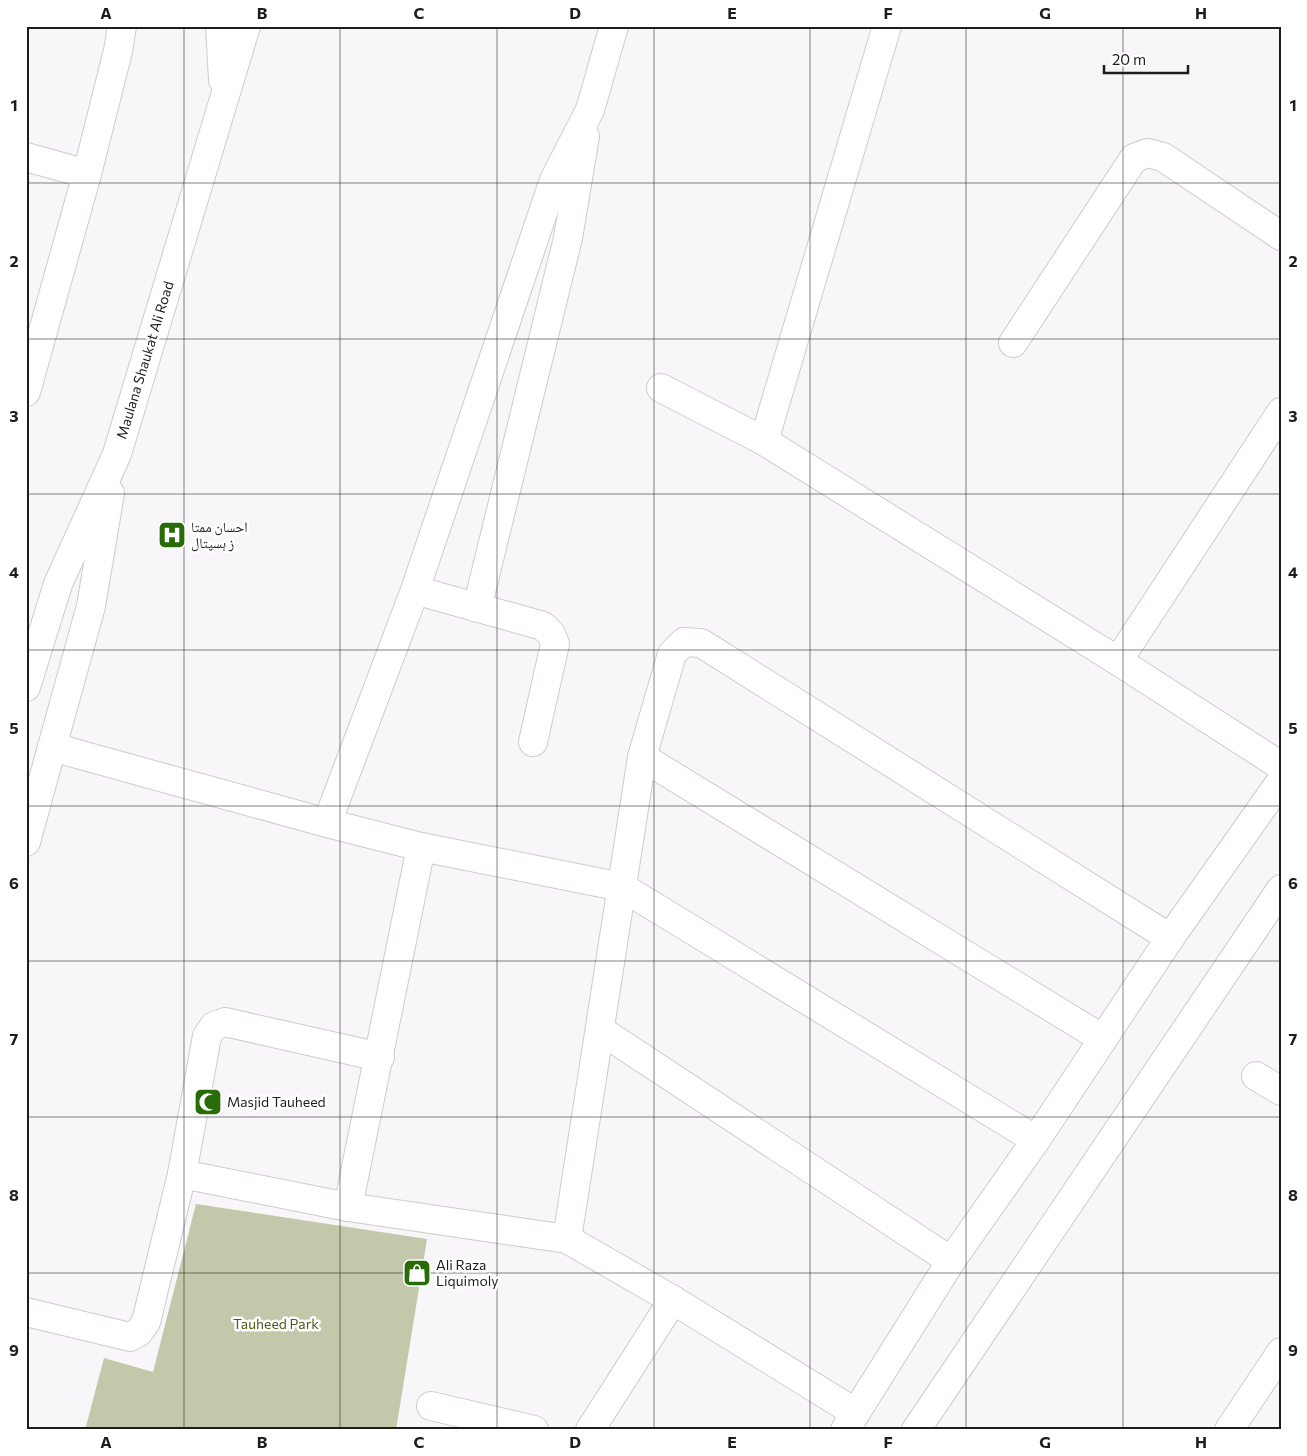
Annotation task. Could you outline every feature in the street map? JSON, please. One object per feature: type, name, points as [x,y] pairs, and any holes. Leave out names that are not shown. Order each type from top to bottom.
[{"type":"street","points":[[27,386],[87,174],[120,39],[137,26]]},
{"type":"street","points":[[220,26],[224,96]]},
{"type":"street","name":"Maulana Shaukat Ali Road","points":[[26,687],[58,584],[117,454],[246,26]]},
{"type":"street","points":[[478,608],[568,238],[590,110],[614,26]]},
{"type":"street","points":[[764,441],[887,26]]},
{"type":"street","points":[[327,823],[414,590],[554,180],[590,110]]},
{"type":"street","points":[[1013,342],[1134,158],[1148,153],[1163,157],[1281,236]]},
{"type":"street","points":[[26,157],[87,174]]},
{"type":"street","points":[[661,388],[764,441],[1118,661],[1281,766]]},
{"type":"street","points":[[1118,661],[1281,412]]},
{"type":"street","points":[[26,842],[91,606],[117,454]]},
{"type":"street","points":[[414,590],[543,626],[551,634],[555,644],[533,742]]},
{"type":"street","points":[[568,1240],[642,757],[672,654],[684,642],[701,643],[1170,938]]},
{"type":"street","points":[[52,747],[327,823],[421,846],[622,887],[1036,1140]]},
{"type":"street","points":[[642,757],[1103,1039]]},
{"type":"street","points":[[182,1174],[348,1207],[568,1240],[673,1300],[851,1421],[951,1262],[1036,1140],[1170,938],[1281,781]]},
{"type":"street","points":[[348,1207],[380,1057],[421,846]]},
{"type":"street","points":[[916,1430],[1281,889]]},
{"type":"street","points":[[26,1312],[130,1337],[139,1332],[146,1322],[182,1174],[207,1036],[214,1026],[225,1022],[380,1057]]},
{"type":"street","points":[[600,1030],[951,1262]]},
{"type":"street","points":[[1256,1076],[1281,1091]]},
{"type":"street","points":[[590,1430],[673,1300]]},
{"type":"street","points":[[1229,1430],[1281,1352]]},
{"type":"street","points":[[431,1406],[534,1430]]},
{"type":"green space","name":"Tauheed Park","points":[[196,1204],[427,1239],[396,1430],[85,1430],[104,1358],[153,1372]]},
{"type":"place","name":"احسان ممتا ز ہسپتال","points":[[172,535]]},
{"type":"place","name":"Masjid Tauheed","points":[[208,1102]]},
{"type":"place","name":"Ali Raza Liquimoly","points":[[417,1273]]}]
